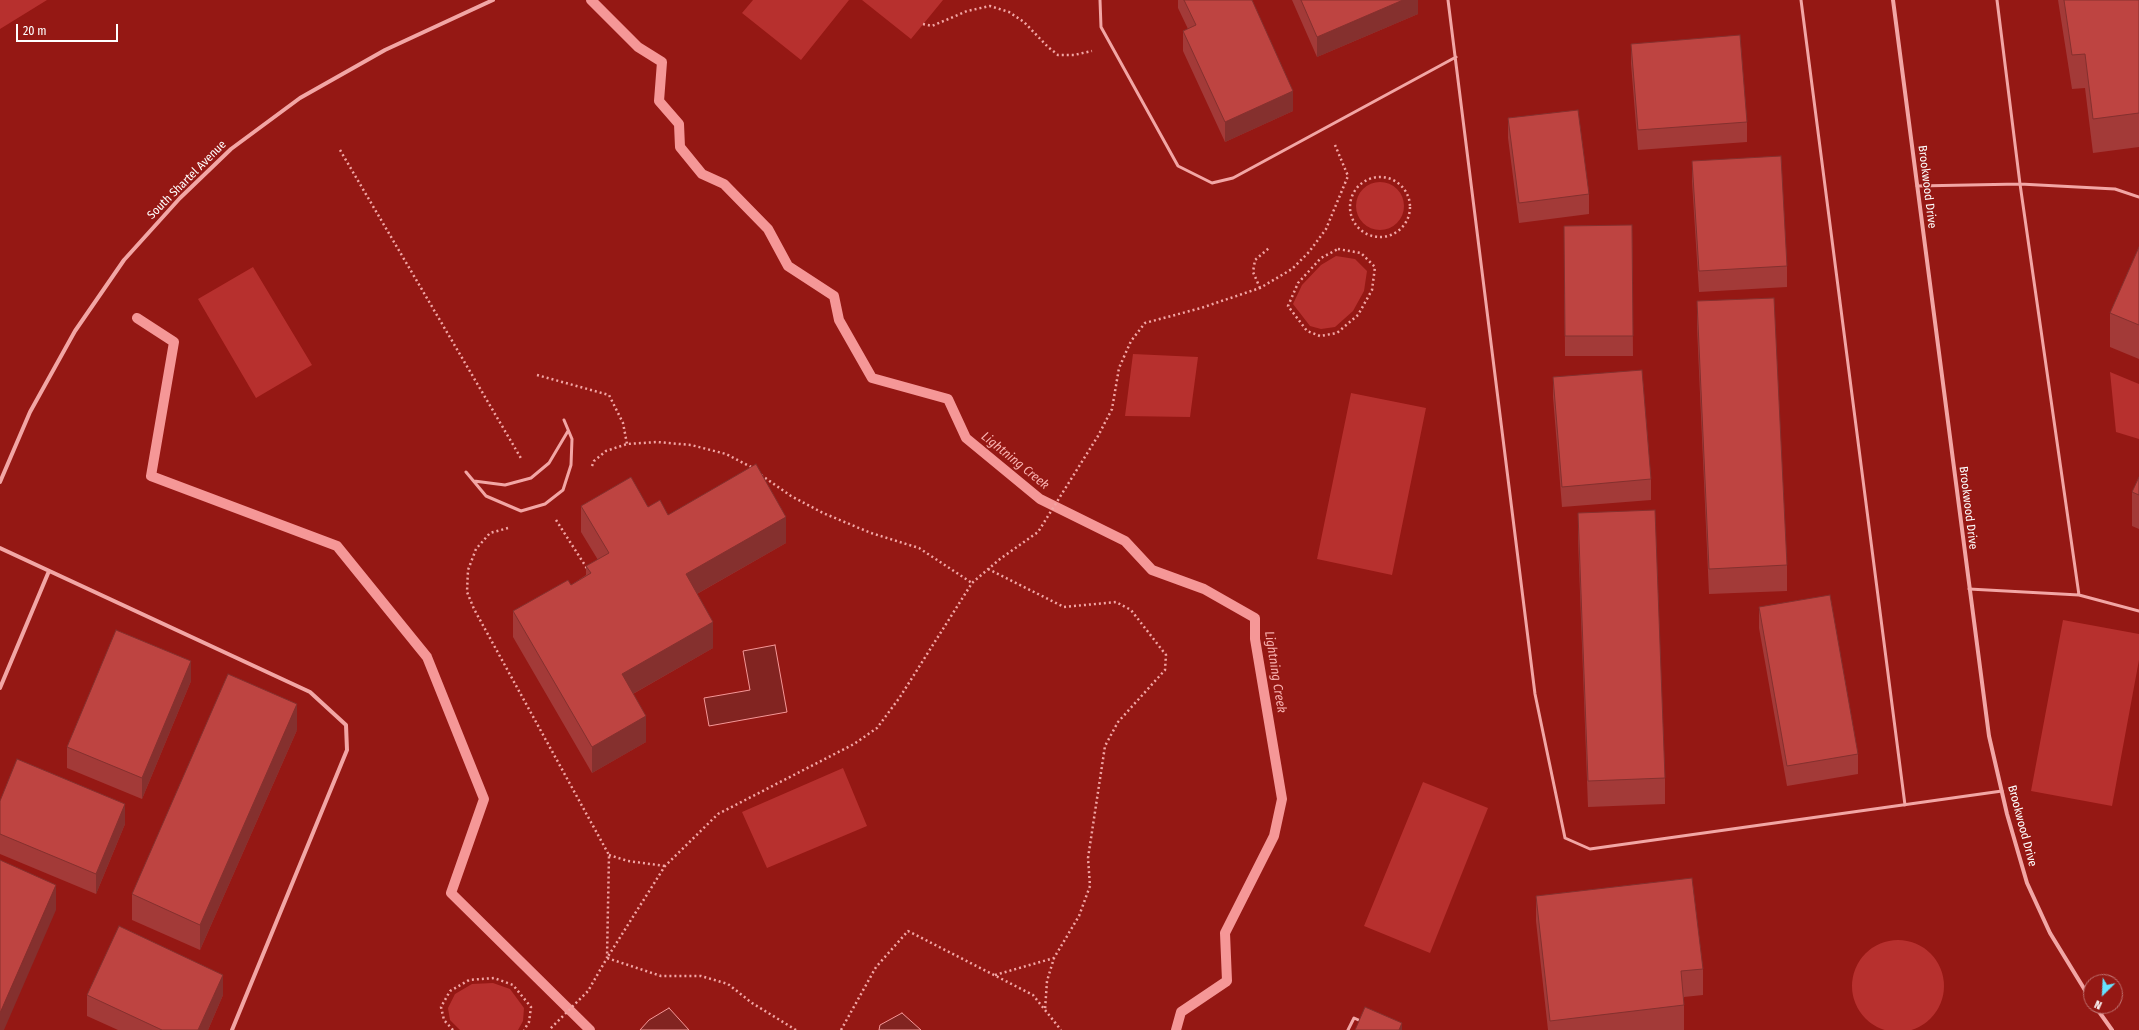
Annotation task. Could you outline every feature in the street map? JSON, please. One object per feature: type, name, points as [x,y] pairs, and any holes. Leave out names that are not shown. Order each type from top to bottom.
[{"type":"street","name":"South Shartel Avenue","points":[[0,482],[30,412],[75,331],[124,260],[180,198],[230,149],[300,98],[385,50],[493,0]]},
{"type":"street","name":"Brookwood Drive","points":[[1893,0],[1989,736],[2027,883],[2050,933],[2083,987]]},
{"type":"street","points":[[0,548],[310,692],[346,725],[347,750],[232,1030]]},
{"type":"street","points":[[0,688],[49,570]]},
{"type":"street","points":[[2101,1014],[2112,1030]]},
{"type":"lane","points":[[1100,0],[1101,27],[1178,166],[1212,183],[1233,178],[1456,57]]},
{"type":"lane","points":[[1448,0],[1535,694],[1565,838],[1590,849],[2002,791]]},
{"type":"lane","points":[[1801,0],[1905,805]]},
{"type":"lane","points":[[1997,0],[2020,184],[2079,595]]},
{"type":"lane","points":[[1917,186],[2020,184],[2115,190],[2139,197]]},
{"type":"lane","points":[[466,472],[486,496],[521,511],[545,504],[563,490],[571,465],[572,439],[564,420]]},
{"type":"lane","points":[[474,482],[505,485],[531,478],[549,463],[568,431]]},
{"type":"lane","points":[[1969,589],[2079,595],[2139,611]]},
{"type":"lane","points":[[1348,1030],[1354,1018],[1367,1024]]},
{"type":"path","points":[[923,24],[932,26],[967,11],[990,6],[1009,12],[1024,22],[1058,55],[1074,55],[1111,45]]},
{"type":"path","points":[[549,1030],[588,991],[665,866],[718,814],[854,744],[877,728],[900,697],[972,582],[988,568],[1038,532],[1098,436],[1112,409],[1118,368],[1131,341],[1145,323],[1201,308],[1260,288],[1292,268],[1309,252],[1326,229],[1343,192],[1348,176],[1328,126]]},
{"type":"path","points":[[340,150],[511,439],[531,478]]},
{"type":"path","points":[[1376,176],[1392,178],[1404,188],[1411,203],[1409,219],[1399,231],[1384,237],[1369,236],[1356,225],[1350,211],[1352,195],[1361,182],[1376,176]]},
{"type":"path","points":[[1260,288],[1253,272],[1255,260],[1269,248]]},
{"type":"path","points":[[1338,249],[1361,253],[1375,267],[1372,290],[1358,315],[1338,333],[1320,336],[1307,331],[1288,306],[1298,283],[1321,258],[1338,249]]},
{"type":"path","points":[[537,375],[609,395],[623,423],[627,444]]},
{"type":"path","points":[[591,468],[594,461],[606,451],[627,444],[657,442],[691,446],[726,454],[747,464],[753,469]]},
{"type":"path","points":[[759,474],[791,496],[823,513],[871,533],[919,548],[972,582]]},
{"type":"path","points":[[545,504],[590,573]]},
{"type":"path","points":[[514,527],[490,533],[476,549],[468,570],[467,592],[474,609],[609,855],[607,958]]},
{"type":"path","points":[[988,568],[1064,607],[1116,602],[1131,610],[1166,655],[1165,670],[1118,722],[1105,746],[1088,858],[1090,886],[1079,916],[1054,958],[1047,981],[1045,1010]]},
{"type":"path","points":[[609,855],[628,861],[665,866]]},
{"type":"path","points":[[841,1030],[876,967],[908,931],[1033,995],[1061,1030]]},
{"type":"path","points":[[607,958],[662,976],[701,976],[728,984],[752,1003],[796,1030]]},
{"type":"path","points":[[994,975],[1054,958]]},
{"type":"path","points":[[453,1030],[444,1020],[441,1007],[450,991],[469,980],[494,978],[513,985],[530,1007],[529,1022],[524,1030]]},
{"type":"shaded area","points":[[0,0],[47,0],[0,29]]},
{"type":"shaded area","points":[[753,0],[849,0],[801,60],[742,13]]},
{"type":"shaded area","points":[[862,0],[943,0],[911,39]]},
{"type":"shaded area","points":[[1380,182],[1389,184],[1397,189],[1402,197],[1404,206],[1402,215],[1397,223],[1389,228],[1380,230],[1371,228],[1363,223],[1358,215],[1356,206],[1358,197],[1363,189],[1371,184]]},
{"type":"shaded area","points":[[1336,256],[1355,259],[1367,271],[1364,291],[1353,311],[1335,327],[1321,329],[1310,326],[1293,304],[1302,285],[1321,265]]},
{"type":"shaded area","points":[[253,267],[312,365],[256,398],[198,299]]},
{"type":"shaded area","points":[[1133,354],[1198,357],[1190,417],[1125,416]]},
{"type":"shaded area","points":[[2110,372],[2139,384],[2139,439],[2116,432]]},
{"type":"shaded area","points":[[1351,393],[1426,408],[1392,575],[1317,559]]},
{"type":"shaded area","points":[[2063,620],[2139,634],[2139,660],[2112,806],[2031,791]]},
{"type":"shaded area","points":[[775,645],[787,712],[709,726],[704,698],[750,690],[743,651]]},
{"type":"shaded area","points":[[843,768],[867,826],[767,868],[742,812]]},
{"type":"shaded area","points":[[1423,782],[1488,808],[1430,953],[1364,926]]},
{"type":"shaded area","points":[[1898,940],[1916,943],[1931,953],[1941,968],[1944,986],[1941,1004],[1931,1019],[1916,1029],[1898,1032],[1880,1029],[1865,1019],[1855,1004],[1852,986],[1855,968],[1865,953],[1880,943]]},
{"type":"shaded area","points":[[493,983],[510,989],[524,1008],[523,1021],[518,1030],[460,1030],[450,1020],[448,1008],[455,994],[472,984]]},
{"type":"shaded area","points":[[669,1008],[689,1030],[640,1030],[649,1020]]},
{"type":"shaded area","points":[[902,1013],[921,1030],[879,1030],[880,1025]]},
{"type":"building","points":[[1184,0],[1252,0],[1293,91],[1225,122],[1183,31],[1196,25]]},
{"type":"building","points":[[1301,0],[1403,0],[1317,37]]},
{"type":"building","points":[[2064,0],[2139,0],[2139,113],[2093,119],[2085,54],[2072,55]]},
{"type":"building","points":[[1740,35],[1747,122],[1638,130],[1631,44]]},
{"type":"building","points":[[1578,110],[1589,194],[1519,203],[1508,118]]},
{"type":"building","points":[[1781,156],[1787,266],[1699,271],[1692,161]]},
{"type":"building","points":[[1632,225],[1633,336],[1565,336],[1564,226]]},
{"type":"building","points":[[2139,247],[2139,325],[2110,313]]},
{"type":"building","points":[[1774,298],[1787,565],[1709,569],[1697,301]]},
{"type":"building","points":[[1642,370],[1651,479],[1562,487],[1553,377]]},
{"type":"building","points":[[756,464],[786,517],[686,574],[713,622],[622,674],[646,716],[592,747],[513,611],[568,580],[571,585],[591,573],[586,566],[609,553],[581,506],[631,477],[648,507],[660,500],[668,515]]},
{"type":"building","points":[[2139,477],[2139,495],[2132,492]]},
{"type":"building","points":[[1655,510],[1665,778],[1588,781],[1578,513]]},
{"type":"building","points":[[1830,595],[1858,754],[1787,766],[1759,607]]},
{"type":"building","points":[[116,630],[191,661],[142,778],[67,747]]},
{"type":"building","points":[[228,674],[297,704],[200,925],[132,894]]},
{"type":"building","points":[[17,759],[125,804],[96,874],[0,834],[0,801]]},
{"type":"building","points":[[0,860],[56,885],[0,1013]]},
{"type":"building","points":[[1692,878],[1703,969],[1681,971],[1684,1005],[1550,1021],[1536,896]]},
{"type":"building","points":[[119,926],[223,975],[198,1030],[162,1030],[87,995]]},
{"type":"building","points":[[1365,1007],[1402,1023],[1399,1030],[1355,1030]]},
{"type":"waterway","name":"Lightning Creek","points":[[591,0],[638,47],[662,62],[659,101],[679,124],[680,147],[702,174],[724,184],[768,229],[788,266],[834,296],[839,320],[872,378],[948,399],[966,438],[1040,499],[1125,541],[1152,570],[1204,589],[1255,618],[1255,639],[1282,799],[1274,836],[1225,933],[1227,981],[1181,1012],[1176,1030]]},
{"type":"waterway","points":[[137,318],[174,342],[151,476],[337,546],[427,657],[484,799],[451,893],[590,1030]]}]
